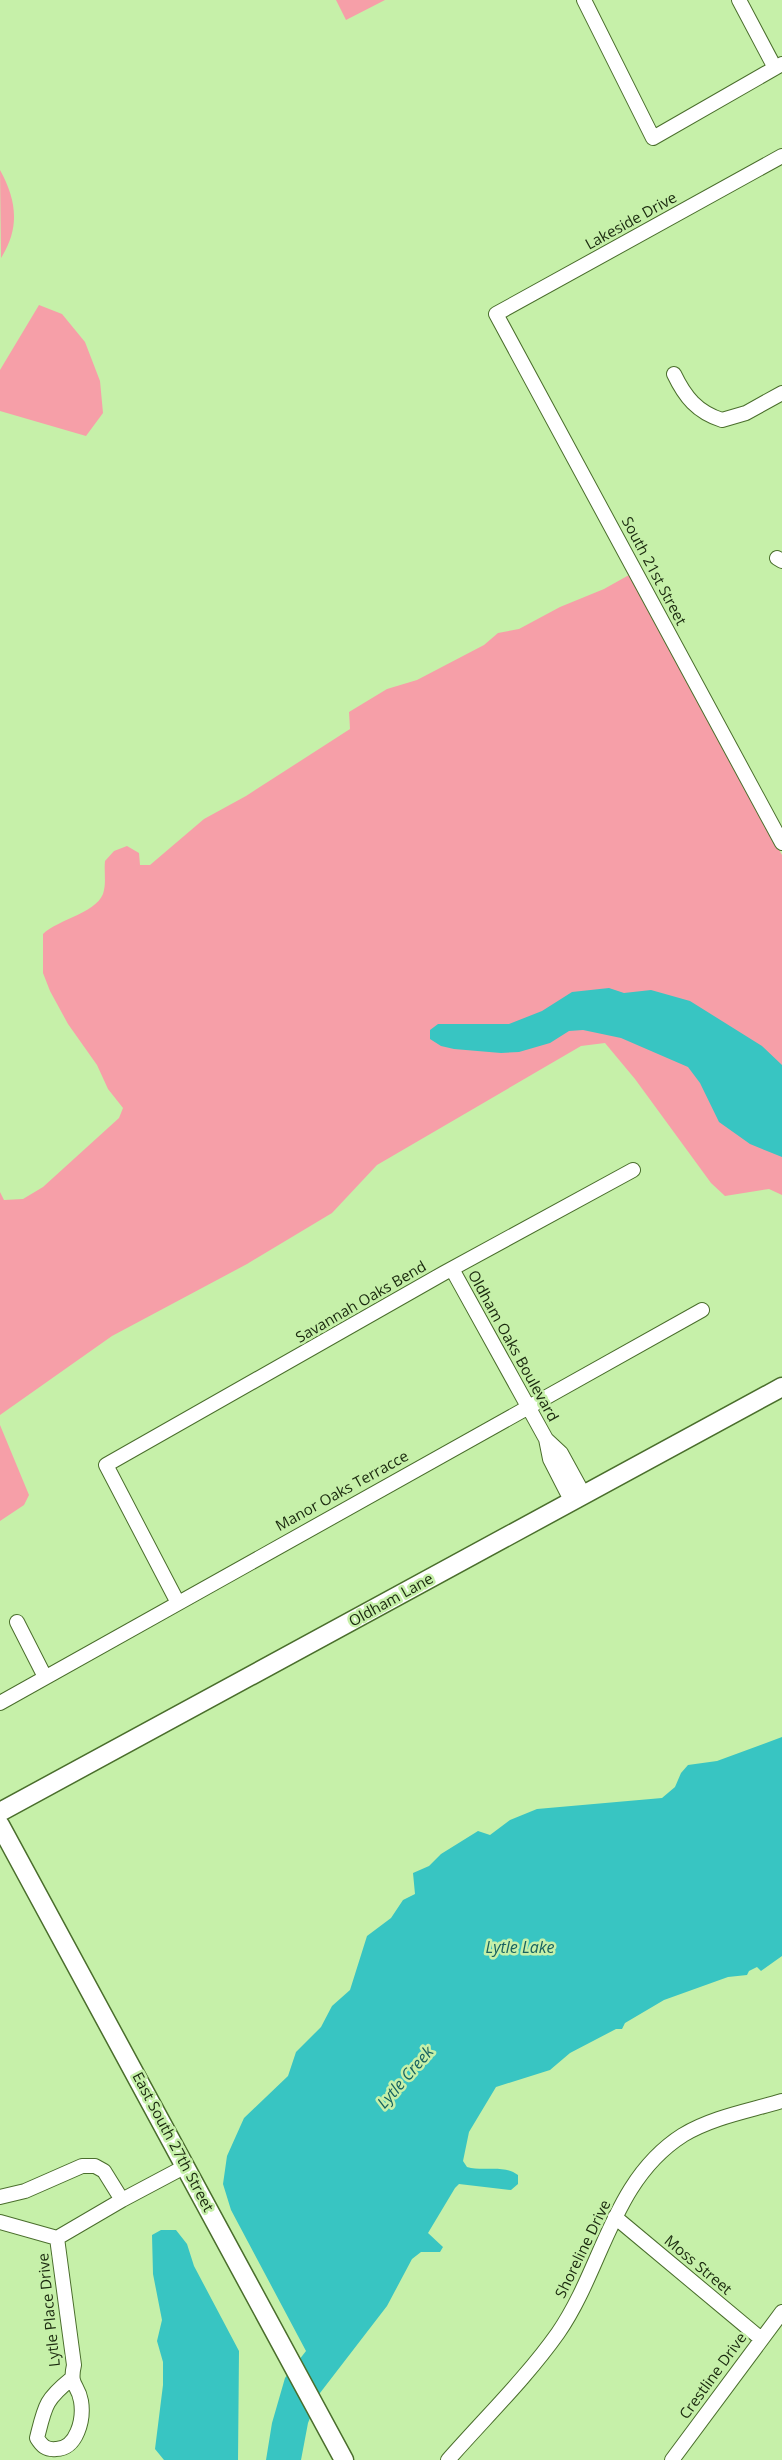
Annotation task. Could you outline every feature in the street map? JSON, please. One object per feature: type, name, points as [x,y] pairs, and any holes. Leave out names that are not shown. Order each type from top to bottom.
[{"type":"main road","name":"Oldham Lane","points":[[0,1812],[782,1387]]},
{"type":"main road","name":"East South 27th Street","points":[[0,1825],[344,2460]]},
{"type":"street","points":[[584,0],[653,138],[778,66],[739,0]]},
{"type":"street","name":"Lakeside Drive","points":[[496,314],[782,156]]},
{"type":"street","name":"South 21st Street","points":[[496,314],[782,843]]},
{"type":"street","points":[[674,374],[685,396],[710,416],[722,420],[746,413],[782,393]]},
{"type":"street","name":"Savannah Oaks Bend","points":[[178,1603],[106,1465],[452,1269],[633,1170]]},
{"type":"street","name":"Oldham Oaks Boulevard","points":[[452,1269],[546,1439],[561,1453],[578,1498]]},
{"type":"street","name":"Manor Oaks Terracce","points":[[0,1703],[702,1310]]},
{"type":"street","points":[[17,1622],[45,1677]]},
{"type":"street","name":"Shoreline Drive","points":[[448,2460],[558,2333],[577,2301],[615,2217],[640,2175],[683,2136],[716,2120],[782,2101]]},
{"type":"street","points":[[0,2196],[25,2192],[82,2166],[94,2166],[104,2171],[122,2200]]},
{"type":"street","name":"Lytle Place Drive","points":[[0,2222],[57,2238],[186,2166]]},
{"type":"street","name":"Moss Street","points":[[615,2217],[760,2338]]},
{"type":"street","name":"Lytle Place Drive","points":[[57,2238],[74,2365],[70,2379],[51,2395],[45,2404],[37,2438],[41,2445],[49,2450],[64,2449],[74,2441],[78,2432],[81,2400],[70,2379]]},
{"type":"street","name":"Crestline Drive","points":[[672,2460],[760,2338],[782,2312]]},
{"type":"shaded area","points":[[336,0],[385,0],[346,20]]},
{"type":"shaded area","points":[[0,170],[10,193],[14,214],[11,236],[1,258]]},
{"type":"shaded area","points":[[39,305],[62,314],[85,342],[100,381],[103,413],[86,436],[0,411],[0,370]]},
{"type":"shaded area","points":[[629,575],[782,855],[782,1195],[769,1189],[725,1196],[711,1183],[635,1079],[605,1043],[581,1046],[377,1165],[332,1213],[247,1264],[112,1336],[0,1415],[0,1192],[4,1200],[23,1199],[43,1187],[119,1118],[123,1108],[108,1089],[97,1065],[68,1024],[50,991],[43,973],[43,934],[87,910],[101,898],[105,887],[105,861],[114,851],[127,846],[139,853],[140,865],[150,865],[204,819],[246,796],[350,729],[349,712],[387,689],[417,680],[484,645],[498,633],[519,629]]},
{"type":"shaded area","points":[[0,1425],[29,1495],[24,1505],[0,1521]]},
{"type":"water","points":[[609,988],[624,993],[651,990],[690,1001],[762,1046],[782,1065],[782,1157],[750,1144],[719,1122],[700,1083],[688,1067],[621,1038],[583,1030],[569,1031],[550,1043],[519,1052],[501,1053],[454,1049],[441,1046],[430,1039],[430,1030],[438,1024],[509,1024],[542,1011],[572,992]]},
{"type":"water","name":"Lytle Lake","points":[[782,1737],[782,1956],[761,1971],[757,1967],[749,1971],[747,1975],[728,1977],[664,2000],[625,2023],[622,2029],[616,2029],[570,2053],[550,2070],[496,2087],[469,2132],[463,2161],[467,2167],[512,2172],[518,2175],[518,2184],[511,2190],[459,2184],[455,2188],[428,2233],[443,2247],[440,2252],[421,2252],[412,2259],[387,2306],[320,2393],[308,2423],[301,2460],[266,2460],[272,2423],[285,2378],[306,2351],[231,2210],[223,2184],[227,2156],[244,2118],[288,2076],[296,2052],[321,2027],[332,2006],[350,1990],[367,1936],[391,1918],[403,1900],[415,1894],[413,1873],[429,1866],[441,1854],[478,1831],[490,1835],[510,1820],[537,1809],[662,1798],[675,1787],[681,1773],[688,1765],[717,1761]]},
{"type":"water","points":[[161,2230],[176,2230],[187,2244],[194,2266],[239,2351],[238,2460],[164,2460],[155,2449],[163,2385],[163,2362],[157,2341],[162,2320],[153,2274],[152,2235]]},
{"type":"water label","name":"Lytle Creek","points":[[405,2077]]}]
